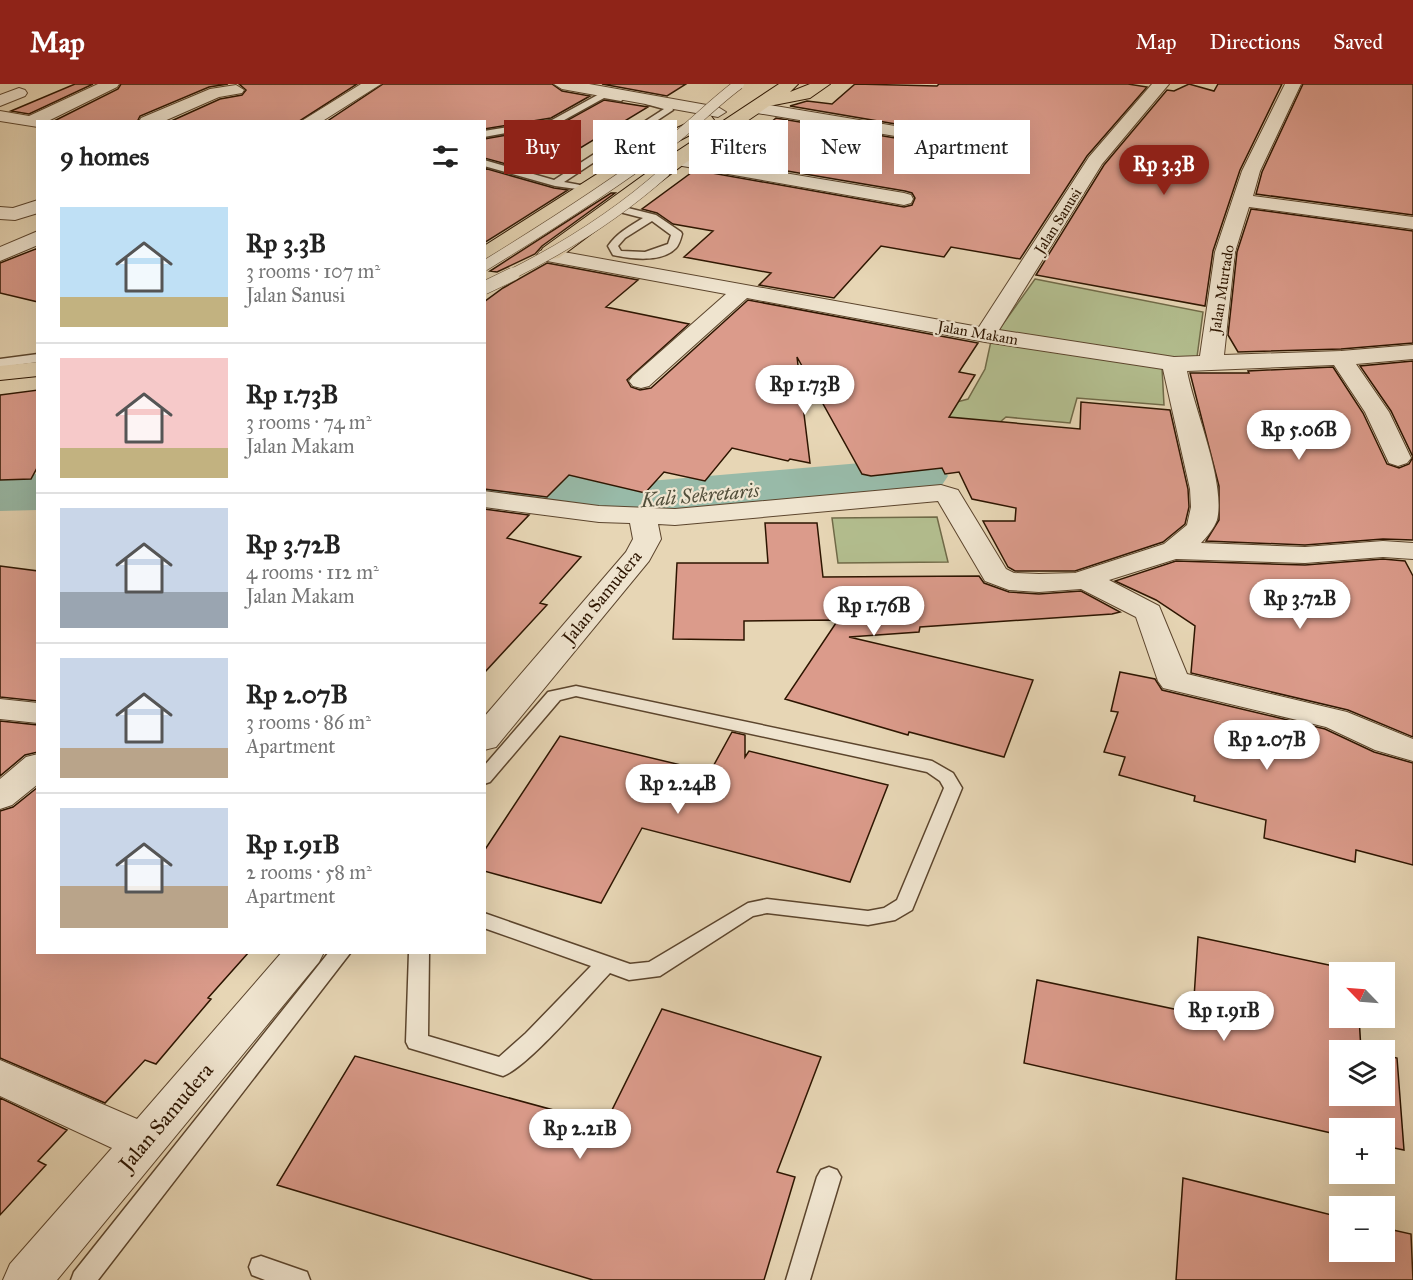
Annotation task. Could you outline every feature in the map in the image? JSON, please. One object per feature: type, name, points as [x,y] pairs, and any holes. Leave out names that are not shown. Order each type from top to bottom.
[{"type":"main road","points":[[677,135],[761,92],[790,84]]},
{"type":"main road","points":[[677,150],[761,92],[788,99],[804,94],[822,84]]},
{"type":"main road","points":[[486,255],[611,174]]},
{"type":"main road","points":[[486,286],[547,255],[658,174]]},
{"type":"main road","points":[[0,354],[36,350]]},
{"type":"main road","points":[[0,374],[36,369]]},
{"type":"street","points":[[38,120],[111,84]]},
{"type":"street","points":[[311,120],[373,84]]},
{"type":"street","points":[[562,84],[718,112]]},
{"type":"street","name":"Jalan Sanusi","points":[[985,335],[1095,161],[1161,84]]},
{"type":"street","name":"Jalan Murtado","points":[[1211,364],[1225,252],[1251,171],[1293,84]]},
{"type":"street","points":[[152,120],[216,92],[236,90]]},
{"type":"street","points":[[761,92],[894,129]]},
{"type":"street","points":[[0,101],[19,93]]},
{"type":"street","points":[[0,116],[34,122]]},
{"type":"street","points":[[677,154],[904,199]]},
{"type":"street","points":[[1243,200],[1413,223]]},
{"type":"street","points":[[0,213],[15,214],[36,207]]},
{"type":"street","points":[[0,255],[36,238]]},
{"type":"street","name":"Jalan Makam","points":[[547,255],[985,335],[1174,364],[1341,358],[1413,352]]},
{"type":"street","points":[[641,381],[742,291]]},
{"type":"street","points":[[1341,358],[1377,412],[1398,458]]},
{"type":"street","points":[[486,499],[599,514],[675,517],[941,493],[949,496],[995,575],[1009,581],[1039,583],[1084,579],[1174,550],[1195,534],[1203,519],[1202,480],[1174,364]]},
{"type":"street","name":"Jalan Samudera","points":[[486,737],[639,555],[646,539],[643,517]]},
{"type":"street","points":[[1174,550],[1305,555],[1383,549],[1413,551]]},
{"type":"street","points":[[1084,579],[1149,612],[1174,681],[1336,719],[1387,742],[1413,750]]},
{"type":"street","points":[[0,709],[36,713]]},
{"type":"street","points":[[0,797],[36,767]]},
{"type":"street","name":"Jalan Samudera","points":[[27,1280],[303,954]]},
{"type":"street","points":[[0,1077],[145,1143]]},
{"type":"lane","points":[[677,147],[713,103],[739,84]]},
{"type":"lane","points":[[486,134],[554,122],[603,95],[668,107],[669,110],[555,183]]},
{"type":"lane","points":[[589,161],[593,162]]},
{"type":"lane","points":[[486,164],[555,183],[588,189]]},
{"type":"lane","points":[[486,265],[637,174]]},
{"type":"lane","points":[[486,286],[568,245],[649,187],[663,174]]},
{"type":"lane","points":[[612,207],[652,217],[677,234],[672,246],[654,255],[632,256],[617,253],[612,246],[621,237],[652,217]]},
{"type":"lane","points":[[0,363],[36,358]]},
{"type":"lane","points":[[486,776],[554,696],[576,691],[932,767],[947,777],[953,788],[905,905],[888,915],[868,918],[767,906],[748,910],[653,970],[629,972],[486,921]]},
{"type":"lane","points":[[83,1280],[339,954]]},
{"type":"lane","points":[[419,954],[417,1042],[503,1067],[534,1039],[607,963]]},
{"type":"lane","points":[[798,1280],[829,1177]]},
{"type":"lane","points":[[261,1267],[298,1280]]},
{"type":"green space","points":[[1035,279],[1203,312],[1197,357],[1164,357],[998,331]]},
{"type":"green space","points":[[991,341],[1162,368],[1164,405],[1077,398],[1070,423],[1006,417],[993,428],[948,432],[949,404],[968,399],[985,369]]},
{"type":"green space","points":[[937,517],[948,562],[838,563],[832,518]]},
{"type":"building","points":[[75,84],[93,84],[29,114],[11,111]]},
{"type":"building","points":[[121,84],[228,84],[209,87],[140,116],[138,120],[56,120],[118,89]]},
{"type":"building","points":[[239,84],[357,84],[301,120],[173,120],[220,99],[242,95],[246,90]]},
{"type":"building","points":[[383,84],[552,84],[562,91],[590,96],[551,118],[504,120],[504,126],[486,129],[486,120],[329,120]]},
{"type":"building","points":[[602,84],[686,84],[667,96]]},
{"type":"building","points":[[855,84],[937,86],[939,84],[1128,84],[1147,87],[1087,156],[1020,259],[951,247],[944,257],[881,246],[834,298],[759,285],[771,273],[684,257],[713,231],[673,224],[657,213],[642,209],[690,174],[718,174],[904,207],[912,205],[915,198],[912,193],[805,174],[882,174],[882,136],[894,138],[894,174],[1030,174],[1030,120],[894,120],[894,124],[790,106],[807,101],[832,104]]},
{"type":"building","points":[[1189,84],[1214,91],[1218,84],[1282,84],[1240,170],[1213,251],[1205,306],[1036,275],[1104,165],[1167,90],[1174,91]]},
{"type":"building","points":[[1303,84],[1413,84],[1413,215],[1256,194],[1262,172]]},
{"type":"building","points":[[604,100],[648,107],[627,120],[593,120],[593,140],[581,148],[581,120],[568,120]]},
{"type":"building","points":[[788,120],[800,122],[800,173],[788,171]]},
{"type":"building","points":[[504,135],[504,163],[486,159],[486,139]]},
{"type":"building","points":[[486,169],[568,190],[486,242]]},
{"type":"building","points":[[611,193],[615,193],[542,246],[535,254],[497,272],[490,271]]},
{"type":"building","points":[[1251,209],[1413,231],[1413,343],[1341,349],[1238,352],[1228,335],[1237,252]]},
{"type":"building","points":[[36,249],[36,302],[0,293],[0,263]]},
{"type":"building","points":[[547,263],[638,280],[606,307],[689,324],[627,380],[631,387],[640,390],[651,388],[748,300],[978,343],[959,372],[975,375],[949,417],[1080,429],[1081,402],[1170,410],[1188,489],[1189,507],[1185,524],[1163,542],[1075,571],[1015,571],[1008,567],[983,521],[1015,521],[1016,508],[972,499],[959,472],[945,474],[942,468],[871,476],[862,474],[797,357],[810,463],[790,459],[788,461],[732,448],[705,481],[664,472],[645,493],[569,475],[547,497],[486,489],[486,301]]},
{"type":"building","points":[[1413,361],[1413,457],[1391,411],[1360,366]]},
{"type":"building","points":[[1333,367],[1363,413],[1387,464],[1399,468],[1409,464],[1413,457],[1413,540],[1383,539],[1305,545],[1206,541],[1219,520],[1219,486],[1190,373],[1249,373],[1248,371]]},
{"type":"building","points":[[36,390],[36,470],[31,479],[0,480],[0,395]]},
{"type":"building","points":[[486,509],[529,515],[507,538],[581,557],[540,603],[547,605],[486,671]]},
{"type":"building","points":[[765,523],[817,523],[823,577],[979,576],[984,583],[1009,592],[1039,594],[1081,591],[1120,612],[920,627],[919,632],[849,637],[1033,680],[1004,757],[909,732],[908,735],[785,699],[838,620],[744,621],[744,640],[673,639],[677,563],[768,563]]},
{"type":"building","points":[[1383,559],[1405,561],[1413,576],[1413,737],[1348,710],[1191,673],[1195,626],[1156,600],[1115,581],[1176,561],[1305,565]]},
{"type":"building","points":[[0,566],[36,571],[36,701],[0,697]]},
{"type":"building","points":[[1120,672],[1155,679],[1162,690],[1325,729],[1374,752],[1413,763],[1413,865],[1356,850],[1355,862],[1264,838],[1266,820],[1194,801],[1195,796],[1119,775],[1125,757],[1104,752],[1118,712],[1111,711]]},
{"type":"building","points":[[0,721],[36,725],[36,752],[25,755],[0,776]]},
{"type":"building","points":[[732,732],[745,735],[745,757],[749,751],[888,785],[850,882],[642,828],[601,903],[486,872],[486,848],[560,736],[710,772]]},
{"type":"building","points":[[36,789],[36,954],[247,954],[208,998],[211,999],[156,1064],[145,1060],[105,1103],[0,1058],[0,811],[13,807]]},
{"type":"building","points":[[1198,937],[1329,965],[1329,1028],[1360,1028],[1360,1040],[1329,1040],[1329,1106],[1395,1106],[1395,1058],[1397,1058],[1404,1150],[1395,1148],[1395,1118],[1329,1118],[1329,1132],[1024,1063],[1037,980],[1193,1013]]},
{"type":"building","points":[[662,1009],[821,1057],[777,1172],[795,1177],[764,1280],[593,1280],[277,1185],[355,1056],[605,1124]]},
{"type":"building","points":[[0,1098],[67,1130],[38,1161],[46,1165],[0,1215]]},
{"type":"building","points":[[1183,1178],[1329,1214],[1329,1262],[1395,1262],[1395,1230],[1411,1234],[1413,1280],[1176,1280]]},
{"type":"waterway","name":"Kali Sekretaris","points":[[486,472],[626,501],[919,476]]},
{"type":"waterway","name":"Kali Sekretaris","points":[[0,493],[36,492]]}]
